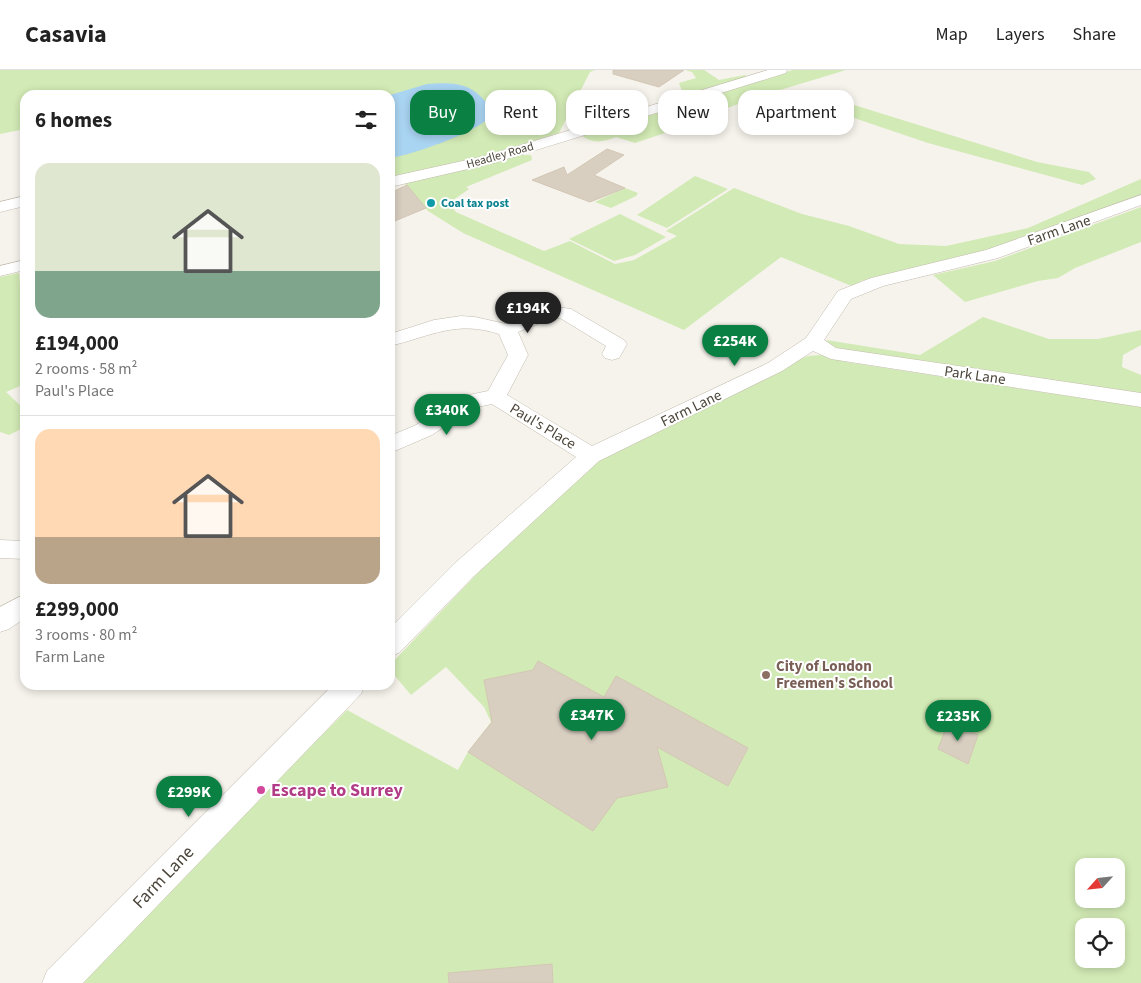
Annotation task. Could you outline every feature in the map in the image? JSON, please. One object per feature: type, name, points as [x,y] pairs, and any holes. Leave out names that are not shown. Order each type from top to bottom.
[{"type":"street","name":"Headley Road","points":[[395,181],[489,160],[781,70]]},
{"type":"street","name":"Farm Lane","points":[[395,640],[464,570],[591,456],[775,367],[812,342],[844,295],[877,282],[992,254],[1141,200]]},
{"type":"street","points":[[0,207],[20,202]]},
{"type":"street","points":[[0,270],[20,266]]},
{"type":"street","points":[[395,338],[448,322],[465,320],[490,324],[507,330],[550,312],[564,313],[622,346]]},
{"type":"street","name":"Paul's Place","points":[[495,397],[518,355],[507,330]]},
{"type":"street","name":"Park Lane","points":[[812,342],[831,353],[1141,400]]},
{"type":"street","name":"Paul's Place","points":[[395,443],[424,430],[466,402],[495,397],[591,456]]},
{"type":"street","points":[[0,549],[20,550]]},
{"type":"street","points":[[0,621],[20,607]]},
{"type":"street","name":"Farm Lane","points":[[59,983],[346,690]]},
{"type":"green space","points":[[0,70],[595,70],[590,72],[581,90],[566,90],[566,119],[559,133],[556,134],[556,90],[485,90],[485,135],[553,135],[478,159],[395,178],[395,90],[20,90],[20,130],[0,134]]},
{"type":"green space","points":[[685,70],[704,70],[719,80],[745,75],[748,78],[705,90],[682,90],[679,83],[696,78],[692,72]]},
{"type":"green space","points":[[793,70],[846,70],[780,90],[738,90],[738,104],[728,108],[728,90],[725,90]]},
{"type":"green space","points":[[854,105],[1037,162],[1089,172],[1096,179],[1082,185],[928,143],[854,118]]},
{"type":"green space","points":[[658,110],[659,135],[635,143],[616,137],[599,141],[582,136],[648,135],[648,113]]},
{"type":"green space","points":[[522,155],[531,155],[532,160],[466,187],[469,189],[449,203],[456,212],[544,251],[570,241],[615,264],[634,260],[677,236],[666,231],[734,188],[802,214],[849,226],[899,244],[946,246],[1028,228],[1141,179],[1141,195],[987,250],[861,281],[854,287],[781,257],[684,330],[463,233],[428,211],[404,183]]},
{"type":"green space","points":[[695,176],[728,189],[667,228],[637,215]]},
{"type":"green space","points":[[625,188],[638,193],[636,196],[611,208],[595,202]]},
{"type":"green space","points":[[1141,207],[1141,242],[1075,268],[1058,278],[1038,281],[965,302],[933,275],[995,261]]},
{"type":"green space","points":[[620,214],[666,237],[635,255],[614,261],[569,239]]},
{"type":"green space","points":[[19,273],[20,285],[20,386],[6,392],[20,405],[20,430],[9,435],[0,432],[0,277]]},
{"type":"green space","points":[[983,317],[1049,339],[1098,339],[1141,330],[1141,345],[1123,355],[1122,367],[1141,375],[1141,395],[834,349],[826,340],[920,355]]},
{"type":"green space","name":"City of London Freemen's School","points":[[820,355],[846,362],[1141,407],[1141,983],[79,983],[142,915],[347,710],[458,770],[468,752],[491,722],[484,707],[446,667],[411,695],[395,676],[395,660],[493,557],[580,473],[610,452],[788,364],[808,356]]},
{"type":"water","points":[[447,83],[472,90],[410,90],[410,135],[461,135],[428,148],[395,157],[395,94],[427,84]]},
{"type":"water","points":[[475,92],[485,101],[485,120],[475,128]]},
{"type":"building","points":[[613,70],[684,70],[659,87],[613,74]]},
{"type":"building","points":[[607,149],[624,155],[594,175],[625,188],[590,202],[532,180],[564,167],[567,175]]},
{"type":"building","points":[[407,185],[426,208],[395,221],[395,191]]},
{"type":"building","points":[[538,661],[604,697],[616,676],[748,748],[728,786],[657,747],[668,787],[617,798],[593,831],[468,752],[492,722],[484,680],[533,670]]},
{"type":"building","points":[[949,720],[978,735],[968,764],[938,749]]},
{"type":"building","points":[[552,964],[553,983],[449,983],[448,973]]},
{"type":"place","name":"Coal tax post","points":[[431,203]]},
{"type":"place","name":"City of London Freemen's School","points":[[766,675]]},
{"type":"place","name":"Escape to Surrey","points":[[261,790]]}]
